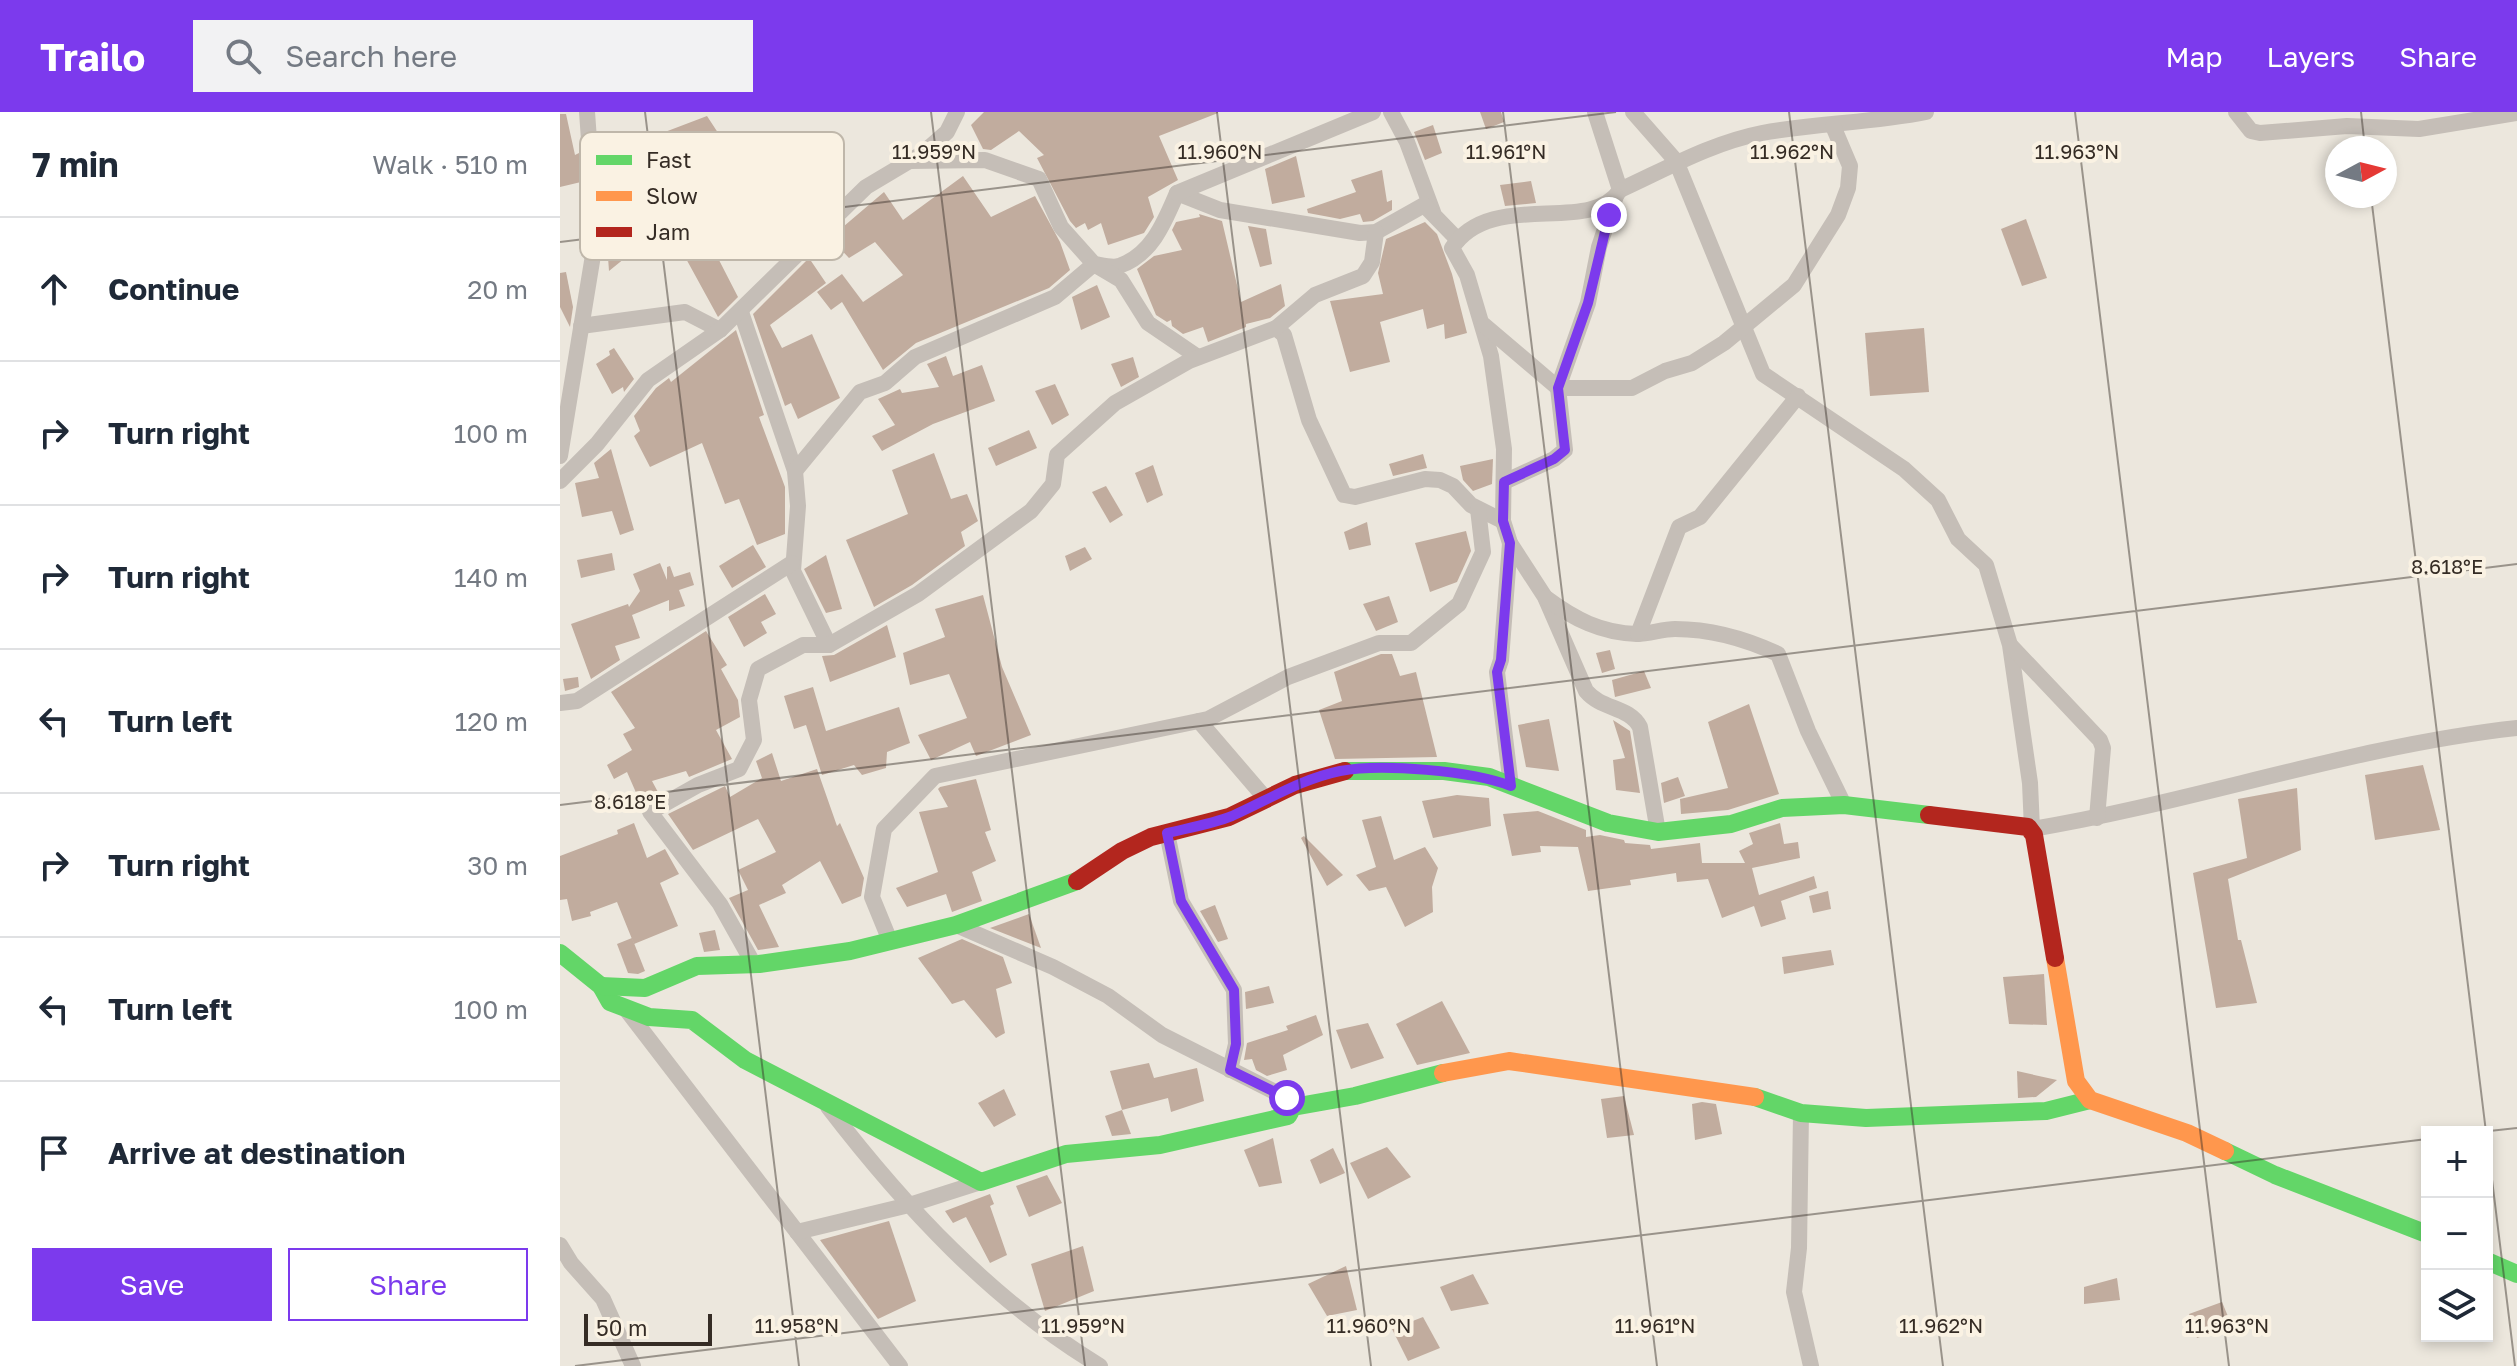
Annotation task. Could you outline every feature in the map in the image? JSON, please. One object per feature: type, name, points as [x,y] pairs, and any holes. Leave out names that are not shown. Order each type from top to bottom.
[{"type":"street","points":[[587,112],[588,132]]},
{"type":"street","points":[[844,209],[866,187],[909,161],[947,132],[957,112]]},
{"type":"street","points":[[795,471],[860,392],[885,383],[915,357],[1055,297],[1094,264],[1118,266],[1147,247],[1161,233],[1177,193],[1373,112]]},
{"type":"street","points":[[1391,112],[1407,142],[1433,212]]},
{"type":"street","points":[[1504,482],[1554,459],[1565,450],[1558,388],[1588,303],[1599,247],[1618,193],[1595,112]]},
{"type":"street","points":[[1633,112],[1676,161],[1716,264],[1746,325],[1763,374],[1904,469],[1938,500],[1958,539],[1986,565],[2010,645],[2028,769],[2032,829],[2076,1081],[2090,1100]]},
{"type":"street","points":[[1658,832],[1640,727],[1630,713],[1597,703],[1586,691],[1545,597],[1510,543],[1503,521],[1500,406],[1484,325],[1467,275],[1452,248],[1458,240],[1493,218],[1591,208],[1676,161],[1761,133],[1926,112]]},
{"type":"street","points":[[2236,112],[2251,131],[2260,133],[2347,126],[2406,130],[2517,113]]},
{"type":"street","points":[[1484,325],[1558,388],[1632,388],[1647,383],[1665,371],[1692,363],[1746,325],[1806,271],[1815,248],[1838,215],[1848,188],[1850,166],[1845,146],[1833,126]]},
{"type":"street","points":[[909,161],[985,160],[1039,179],[1061,227],[1094,264],[1121,280],[1148,323],[1198,357]]},
{"type":"street","points":[[1177,193],[1220,210],[1360,233],[1376,232],[1424,205],[1458,240]]},
{"type":"street","points":[[753,963],[720,904],[650,812],[698,785],[739,769],[754,740],[749,700],[758,669],[803,645],[829,645],[918,594],[1031,511],[1053,484],[1057,455],[1070,440],[1115,403],[1198,357],[1276,328],[1315,295],[1363,276],[1372,262],[1376,232]]},
{"type":"street","points":[[560,456],[592,260]]},
{"type":"street","points":[[560,481],[597,444],[648,380],[720,330],[793,260]]},
{"type":"street","points":[[581,326],[685,312],[720,330]]},
{"type":"street","points":[[741,312],[795,471],[798,506],[792,563],[829,645]]},
{"type":"street","points":[[1276,328],[1284,335],[1309,420],[1344,495],[1355,497],[1425,479],[1440,480],[1453,486],[1478,509],[1503,521]]},
{"type":"street","points":[[1638,634],[1679,527],[1700,517],[1798,396]]},
{"type":"street","points":[[890,941],[872,897],[884,829],[935,776],[1199,721],[1314,667],[1379,643],[1411,643],[1459,604],[1483,552],[1478,509]]},
{"type":"street","points":[[1510,543],[1501,660],[1497,672],[1511,786]]},
{"type":"street","points":[[560,703],[577,701],[792,563]]},
{"type":"street","points":[[1545,597],[1584,624],[1638,634],[1673,629],[1707,632],[1749,640],[1778,654],[1808,731],[1844,805]]},
{"type":"street","points":[[2010,645],[2100,740],[2103,758],[2097,818]]},
{"type":"street","points":[[1199,721],[1266,799]]},
{"type":"street","points":[[601,986],[645,988],[697,966],[753,963],[850,951],[956,925],[1087,878],[1122,851],[1167,833],[1229,817],[1295,785],[1343,771],[1444,771],[1489,777],[1608,823],[1658,832],[1719,826],[1782,808],[1844,805],[2032,829],[2097,818],[2364,756],[2517,728]]},
{"type":"street","points":[[1167,833],[1181,901],[1234,990],[1236,1044],[1230,1070]]},
{"type":"street","points":[[956,925],[1053,967],[1108,996],[1162,1035],[1287,1098],[1293,1107]]},
{"type":"street","points":[[560,953],[601,986],[610,1002],[628,1012],[692,1020],[745,1060],[981,1182]]},
{"type":"street","points":[[628,1012],[832,1273],[900,1366]]},
{"type":"street","points":[[1293,1107],[1355,1096],[1462,1068],[1509,1061],[1746,1094],[1801,1113],[1866,1118],[2046,1111],[2090,1100],[2187,1133],[2275,1175],[2421,1232]]},
{"type":"street","points":[[827,1105],[880,1175],[946,1244],[1032,1319],[1100,1366]]},
{"type":"street","points":[[797,1232],[909,1205],[1066,1154],[1160,1145],[1288,1116],[1293,1107]]},
{"type":"street","points":[[1801,1113],[1799,1248],[1794,1292],[1811,1366]]},
{"type":"street","points":[[560,1245],[571,1263],[603,1299],[633,1366]]},
{"type":"street","points":[[2493,1264],[2517,1274]]},
{"type":"building","points":[[984,112],[1218,113],[1159,136],[1178,180],[1148,197],[1154,217],[1144,233],[1108,245],[1101,223],[1088,230],[1085,223],[1076,228],[1070,221],[1037,158],[1044,155],[1019,131],[991,150],[983,149],[971,125]]},
{"type":"building","points":[[1480,112],[1501,112],[1504,122],[1486,129]]},
{"type":"building","points":[[560,114],[566,114],[575,155],[579,153],[580,182],[560,187]]},
{"type":"building","points":[[707,116],[717,132],[665,132]]},
{"type":"building","points":[[1433,125],[1442,153],[1425,160],[1414,132]]},
{"type":"building","points":[[1296,156],[1305,197],[1272,204],[1265,169]]},
{"type":"building","points":[[1382,170],[1387,202],[1392,200],[1392,210],[1373,221],[1363,222],[1360,214],[1340,219],[1308,213],[1307,209],[1356,192],[1351,180]]},
{"type":"building","points":[[963,176],[991,217],[1035,196],[1060,242],[1070,270],[1049,288],[916,343],[883,370],[842,302],[831,310],[817,292],[842,274],[863,302],[903,275],[875,242],[849,258],[844,253],[844,226],[884,192],[903,220]]},
{"type":"building","points":[[1531,181],[1536,203],[1505,206],[1500,185]]},
{"type":"building","points":[[1199,214],[1222,221],[1241,302],[1281,284],[1285,306],[1270,318],[1246,324],[1246,327],[1208,342],[1203,327],[1183,334],[1172,326],[1171,320],[1167,322],[1156,315],[1137,269],[1154,256],[1182,250],[1172,230],[1176,222],[1200,217]]},
{"type":"building","points":[[2026,219],[2047,278],[2022,286],[2001,229]]},
{"type":"building","points":[[1425,222],[1437,234],[1452,274],[1467,333],[1445,339],[1444,324],[1427,329],[1423,309],[1380,322],[1390,362],[1350,372],[1330,301],[1383,294],[1378,273],[1386,239]]},
{"type":"building","points":[[1248,226],[1266,229],[1272,264],[1260,267]]},
{"type":"building","points":[[608,260],[623,260],[609,271]]},
{"type":"building","points":[[687,260],[719,260],[738,297],[718,317]]},
{"type":"building","points":[[810,260],[826,283],[770,325],[782,348],[812,334],[840,398],[798,419],[791,403],[785,406],[753,314]]},
{"type":"building","points":[[566,272],[573,307],[570,327],[560,307],[560,273]]},
{"type":"building","points":[[1097,285],[1110,317],[1081,330],[1072,297]]},
{"type":"building","points":[[1924,328],[1929,392],[1870,396],[1865,333]]},
{"type":"building","points":[[736,330],[764,415],[759,417],[785,487],[785,534],[757,545],[739,499],[725,504],[702,443],[650,467],[634,436],[640,431],[634,416],[656,388],[669,378],[671,382]]},
{"type":"building","points":[[614,348],[634,379],[624,392],[623,387],[612,394],[596,364],[610,355],[609,351]]},
{"type":"building","points":[[946,356],[953,376],[982,365],[995,401],[933,424],[882,451],[872,436],[895,425],[878,399],[900,389],[902,393],[939,387],[927,364]]},
{"type":"building","points":[[1133,357],[1139,377],[1121,387],[1111,364]]},
{"type":"building","points":[[1055,384],[1069,415],[1052,425],[1035,391]]},
{"type":"building","points":[[1029,430],[1037,448],[996,466],[988,448]]},
{"type":"building","points":[[611,449],[634,530],[620,535],[612,511],[582,517],[575,483],[599,478],[594,463]]},
{"type":"building","points":[[934,453],[951,499],[967,494],[978,521],[961,532],[965,546],[912,585],[874,607],[846,540],[908,514],[892,470]]},
{"type":"building","points":[[1423,454],[1427,468],[1393,476],[1389,464]]},
{"type":"building","points":[[1493,459],[1492,484],[1473,491],[1463,480],[1460,466]]},
{"type":"building","points":[[1153,465],[1163,495],[1147,503],[1135,473]]},
{"type":"building","points":[[1106,486],[1123,515],[1110,523],[1092,492]]},
{"type":"building","points":[[1367,522],[1371,545],[1349,550],[1344,532]]},
{"type":"building","points":[[1466,531],[1471,551],[1457,582],[1430,592],[1415,543]]},
{"type":"building","points":[[753,545],[766,567],[732,588],[719,566]]},
{"type":"building","points":[[1085,547],[1092,559],[1070,571],[1065,556]]},
{"type":"building","points":[[612,553],[615,570],[581,578],[577,560]]},
{"type":"building","points":[[826,555],[842,609],[826,613],[804,569]]},
{"type":"building","points":[[660,563],[667,580],[667,567],[670,566],[674,577],[690,572],[694,585],[679,590],[685,606],[669,611],[669,600],[632,615],[640,638],[615,646],[620,660],[591,679],[571,624],[628,604],[629,607],[640,591],[633,574]]},
{"type":"building","points":[[765,594],[776,614],[761,622],[767,633],[744,647],[728,617]]},
{"type":"building","points":[[983,595],[1002,667],[1031,735],[976,756],[970,742],[931,760],[918,735],[967,718],[949,674],[910,685],[903,653],[945,637],[935,609]]},
{"type":"building","points":[[1389,596],[1398,622],[1376,631],[1363,604]]},
{"type":"building","points":[[887,625],[896,657],[830,682],[822,656],[834,655]]},
{"type":"building","points":[[706,631],[727,665],[721,669],[738,700],[740,717],[716,730],[732,759],[689,777],[686,771],[652,781],[659,794],[641,804],[627,772],[614,779],[607,765],[632,750],[623,734],[635,728],[611,692]]},
{"type":"building","points":[[1610,650],[1615,669],[1602,673],[1596,653]]},
{"type":"building","points":[[1381,654],[1392,654],[1400,676],[1416,672],[1437,757],[1335,759],[1319,710],[1342,701],[1334,672]]},
{"type":"building","points":[[1644,671],[1651,688],[1615,697],[1612,680]]},
{"type":"building","points":[[578,677],[579,687],[565,691],[563,679]]},
{"type":"building","points":[[813,687],[826,731],[899,707],[910,743],[887,752],[886,768],[862,775],[854,765],[822,775],[806,725],[794,729],[784,696]]},
{"type":"building","points":[[1749,704],[1779,794],[1728,810],[1681,814],[1680,799],[1728,788],[1708,722]]},
{"type":"building","points":[[1549,719],[1559,771],[1526,767],[1518,725]]},
{"type":"building","points":[[1613,720],[1630,731],[1640,793],[1616,790],[1613,760],[1625,758]]},
{"type":"building","points":[[772,753],[781,781],[817,769],[837,826],[840,823],[864,878],[861,896],[842,904],[820,861],[782,885],[786,893],[759,905],[779,947],[758,950],[729,898],[748,890],[738,870],[776,852],[758,819],[693,850],[668,814],[725,786],[730,797],[762,778],[756,761]]},
{"type":"building","points":[[2423,765],[2440,830],[2375,840],[2365,775]]},
{"type":"building","points":[[1678,777],[1685,796],[1664,803],[1661,783]]},
{"type":"building","points":[[976,779],[991,830],[985,832],[996,861],[972,872],[982,901],[952,912],[946,894],[907,907],[896,888],[938,872],[919,812],[948,807],[938,789],[940,787]]},
{"type":"building","points":[[2297,788],[2301,850],[2228,879],[2238,940],[2241,940],[2257,1003],[2216,1008],[2193,873],[2247,858],[2238,799]]},
{"type":"building","points":[[1457,795],[1489,798],[1491,826],[1433,838],[1422,801]]},
{"type":"building","points":[[1538,811],[1586,830],[1586,837],[1600,835],[1624,840],[1625,843],[1650,845],[1651,849],[1700,843],[1702,863],[1745,863],[1739,851],[1753,844],[1749,833],[1780,823],[1784,844],[1798,842],[1800,858],[1752,868],[1759,895],[1814,876],[1817,888],[1781,901],[1786,919],[1761,927],[1754,906],[1722,918],[1708,879],[1677,882],[1676,873],[1630,880],[1631,885],[1588,891],[1578,847],[1540,846],[1541,852],[1512,856],[1503,814]]},
{"type":"building","points":[[1381,816],[1394,860],[1425,847],[1438,868],[1432,887],[1433,912],[1405,927],[1386,887],[1369,891],[1356,875],[1376,867],[1362,820]]},
{"type":"building","points":[[634,823],[647,858],[665,849],[679,874],[660,883],[678,926],[634,944],[617,902],[590,912],[591,916],[572,921],[567,899],[560,900],[560,856],[618,834],[617,830]]},
{"type":"building","points":[[1304,836],[1343,875],[1327,886],[1301,838]]},
{"type":"building","points":[[1828,891],[1831,909],[1813,913],[1809,896]]},
{"type":"building","points":[[1215,905],[1228,939],[1218,942],[1200,911]]},
{"type":"building","points":[[1029,914],[1041,948],[990,928]]},
{"type":"building","points":[[715,930],[720,950],[704,952],[699,933]]},
{"type":"building","points":[[632,938],[645,971],[638,974],[628,973],[617,944]]},
{"type":"building","points":[[962,939],[1003,957],[1012,983],[996,989],[1005,1033],[996,1038],[964,1000],[952,1004],[918,958]]},
{"type":"building","points":[[1831,950],[1834,965],[1784,974],[1782,957]]},
{"type":"building","points":[[2044,974],[2047,1025],[2009,1024],[2003,977]]},
{"type":"building","points":[[1269,986],[1274,1003],[1246,1009],[1245,992]]},
{"type":"building","points":[[1442,1001],[1470,1053],[1417,1065],[1396,1024]]},
{"type":"building","points":[[1316,1015],[1323,1035],[1283,1055],[1287,1070],[1267,1076],[1256,1070],[1252,1059],[1244,1060],[1247,1043],[1288,1030],[1286,1026]]},
{"type":"building","points":[[1368,1023],[1384,1058],[1351,1069],[1336,1030]]},
{"type":"building","points":[[1149,1063],[1154,1078],[1197,1068],[1204,1101],[1171,1112],[1168,1098],[1122,1110],[1110,1071]]},
{"type":"building","points":[[2017,1071],[2057,1080],[2036,1097],[2018,1098]]},
{"type":"building","points":[[1004,1089],[1016,1115],[994,1127],[978,1103]]},
{"type":"building","points":[[1624,1096],[1634,1135],[1607,1138],[1601,1099]]},
{"type":"building","points":[[1692,1104],[1716,1104],[1722,1134],[1695,1140]]},
{"type":"building","points":[[1122,1110],[1131,1134],[1112,1136],[1105,1116]]},
{"type":"building","points":[[1273,1138],[1282,1183],[1259,1187],[1244,1150]]},
{"type":"building","points":[[1387,1147],[1411,1177],[1368,1199],[1350,1163]]},
{"type":"building","points":[[1333,1148],[1345,1173],[1320,1184],[1310,1160]]},
{"type":"building","points":[[1047,1175],[1062,1203],[1029,1217],[1016,1186]]},
{"type":"building","points":[[990,1194],[994,1204],[990,1206],[1007,1255],[990,1263],[966,1217],[953,1223],[945,1211]]},
{"type":"building","points":[[889,1221],[916,1301],[878,1319],[820,1240]]},
{"type":"building","points":[[1083,1246],[1094,1291],[1045,1311],[1031,1264]]},
{"type":"building","points":[[1346,1266],[1357,1310],[1327,1316],[1308,1284]]},
{"type":"building","points":[[1473,1274],[1489,1304],[1451,1311],[1440,1287]]},
{"type":"building","points":[[2117,1278],[2120,1300],[2084,1304],[2084,1287]]},
{"type":"building","points":[[2222,1302],[2232,1326],[2197,1338],[2189,1314]]},
{"type":"building","points":[[1423,1317],[1440,1348],[1408,1361],[1392,1329]]},
{"type":"traffic: fast","points":[[1345,771],[1444,771],[1489,777],[1608,823],[1658,832],[1731,824],[1782,808],[1844,805],[1929,815]]},
{"type":"traffic: fast","points":[[601,986],[645,988],[697,966],[759,964],[850,951],[956,925],[1077,881]]},
{"type":"traffic: fast","points":[[560,953],[601,986],[610,1002],[649,1017],[692,1020],[745,1060],[981,1182],[1066,1154],[1160,1145],[1288,1116],[1293,1107],[1355,1096],[1443,1073]]},
{"type":"traffic: fast","points":[[1755,1097],[1801,1113],[1866,1118],[2046,1111],[2090,1100]]},
{"type":"traffic: fast","points":[[2225,1151],[2275,1175],[2421,1232]]},
{"type":"traffic: fast","points":[[2493,1264],[2517,1274]]},
{"type":"traffic: slow","points":[[2055,958],[2076,1081],[2090,1100],[2187,1133],[2225,1151]]},
{"type":"traffic: slow","points":[[1443,1073],[1509,1061],[1755,1097]]},
{"type":"traffic: jam","points":[[1077,881],[1122,851],[1151,837],[1229,817],[1295,785],[1345,771]]},
{"type":"traffic: jam","points":[[1929,815],[2028,827],[2034,835],[2055,958]]},
{"type":"route","points":[[1287,1098],[1230,1070],[1236,1044],[1234,990],[1181,901],[1167,833],[1229,817],[1295,785],[1343,771],[1444,771],[1489,777],[1511,786],[1497,672],[1501,660],[1510,543],[1503,521],[1504,482],[1554,459],[1565,450],[1558,388],[1588,303],[1609,215]]}]
